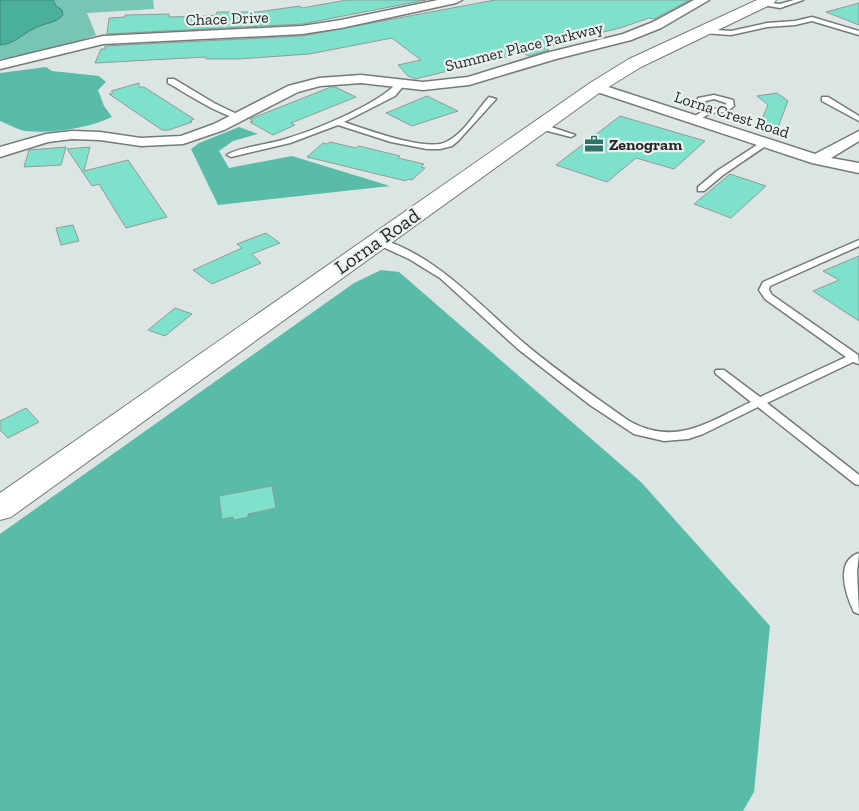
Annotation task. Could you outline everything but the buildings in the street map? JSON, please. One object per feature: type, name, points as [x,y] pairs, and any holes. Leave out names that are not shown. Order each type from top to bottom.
[{"type":"street","name":"Chace Drive","points":[[0,65],[36,59],[85,43],[103,40],[255,34],[304,30],[456,0]]},
{"type":"street","name":"Summer Place Parkway","points":[[0,152],[46,138],[72,135],[100,136],[141,142],[183,140],[219,127],[293,88],[319,82],[361,79],[401,84],[438,85],[470,81],[551,56],[602,44],[643,31],[703,0]]},
{"type":"street","name":"Lorna Road","points":[[0,509],[596,87],[635,63],[765,2]]},
{"type":"street","name":"Lorna Crest Road","points":[[596,87],[701,115],[766,143],[817,160],[859,168]]},
{"type":"street","points":[[817,160],[859,135]]},
{"type":"lane","points":[[765,2],[780,6],[800,0]]},
{"type":"lane","points":[[702,31],[731,33],[767,25],[795,23],[812,19],[859,33]]},
{"type":"lane","points":[[171,81],[211,105],[239,117]]},
{"type":"lane","points":[[231,155],[287,141],[338,122],[392,94],[401,84]]},
{"type":"lane","points":[[825,99],[859,119]]},
{"type":"lane","points":[[338,122],[377,136],[409,143],[443,146],[456,138],[492,100]]},
{"type":"lane","points":[[539,126],[571,135]]},
{"type":"lane","points":[[701,189],[720,173],[766,143]]},
{"type":"lane","points":[[377,241],[412,257],[443,276],[542,362],[594,402],[638,431],[664,437],[688,435],[857,359]]},
{"type":"lane","points":[[857,359],[768,298],[764,290],[766,284],[859,243]]},
{"type":"lane","points":[[720,372],[859,481]]},
{"type":"lane","points":[[859,558],[851,566],[850,580],[859,608]]},
{"type":"shaded area","points":[[0,0],[153,0],[154,9],[87,13],[96,35],[51,50],[0,59]]},
{"type":"shaded area","points":[[0,0],[53,0],[56,6],[62,10],[63,15],[13,41],[0,45]]},
{"type":"shaded area","points":[[46,67],[52,71],[99,76],[106,82],[98,90],[104,106],[112,117],[81,127],[47,132],[23,130],[0,121],[0,73]]},
{"type":"shaded area","points":[[239,127],[258,134],[233,141],[219,151],[229,168],[292,156],[390,186],[218,205],[191,149],[199,143]]},
{"type":"shaded area","points":[[381,270],[399,272],[641,482],[770,626],[754,792],[743,811],[0,811],[0,534],[354,283]]},
{"type":"place","name":"Zenogram","points":[[594,144]]}]
